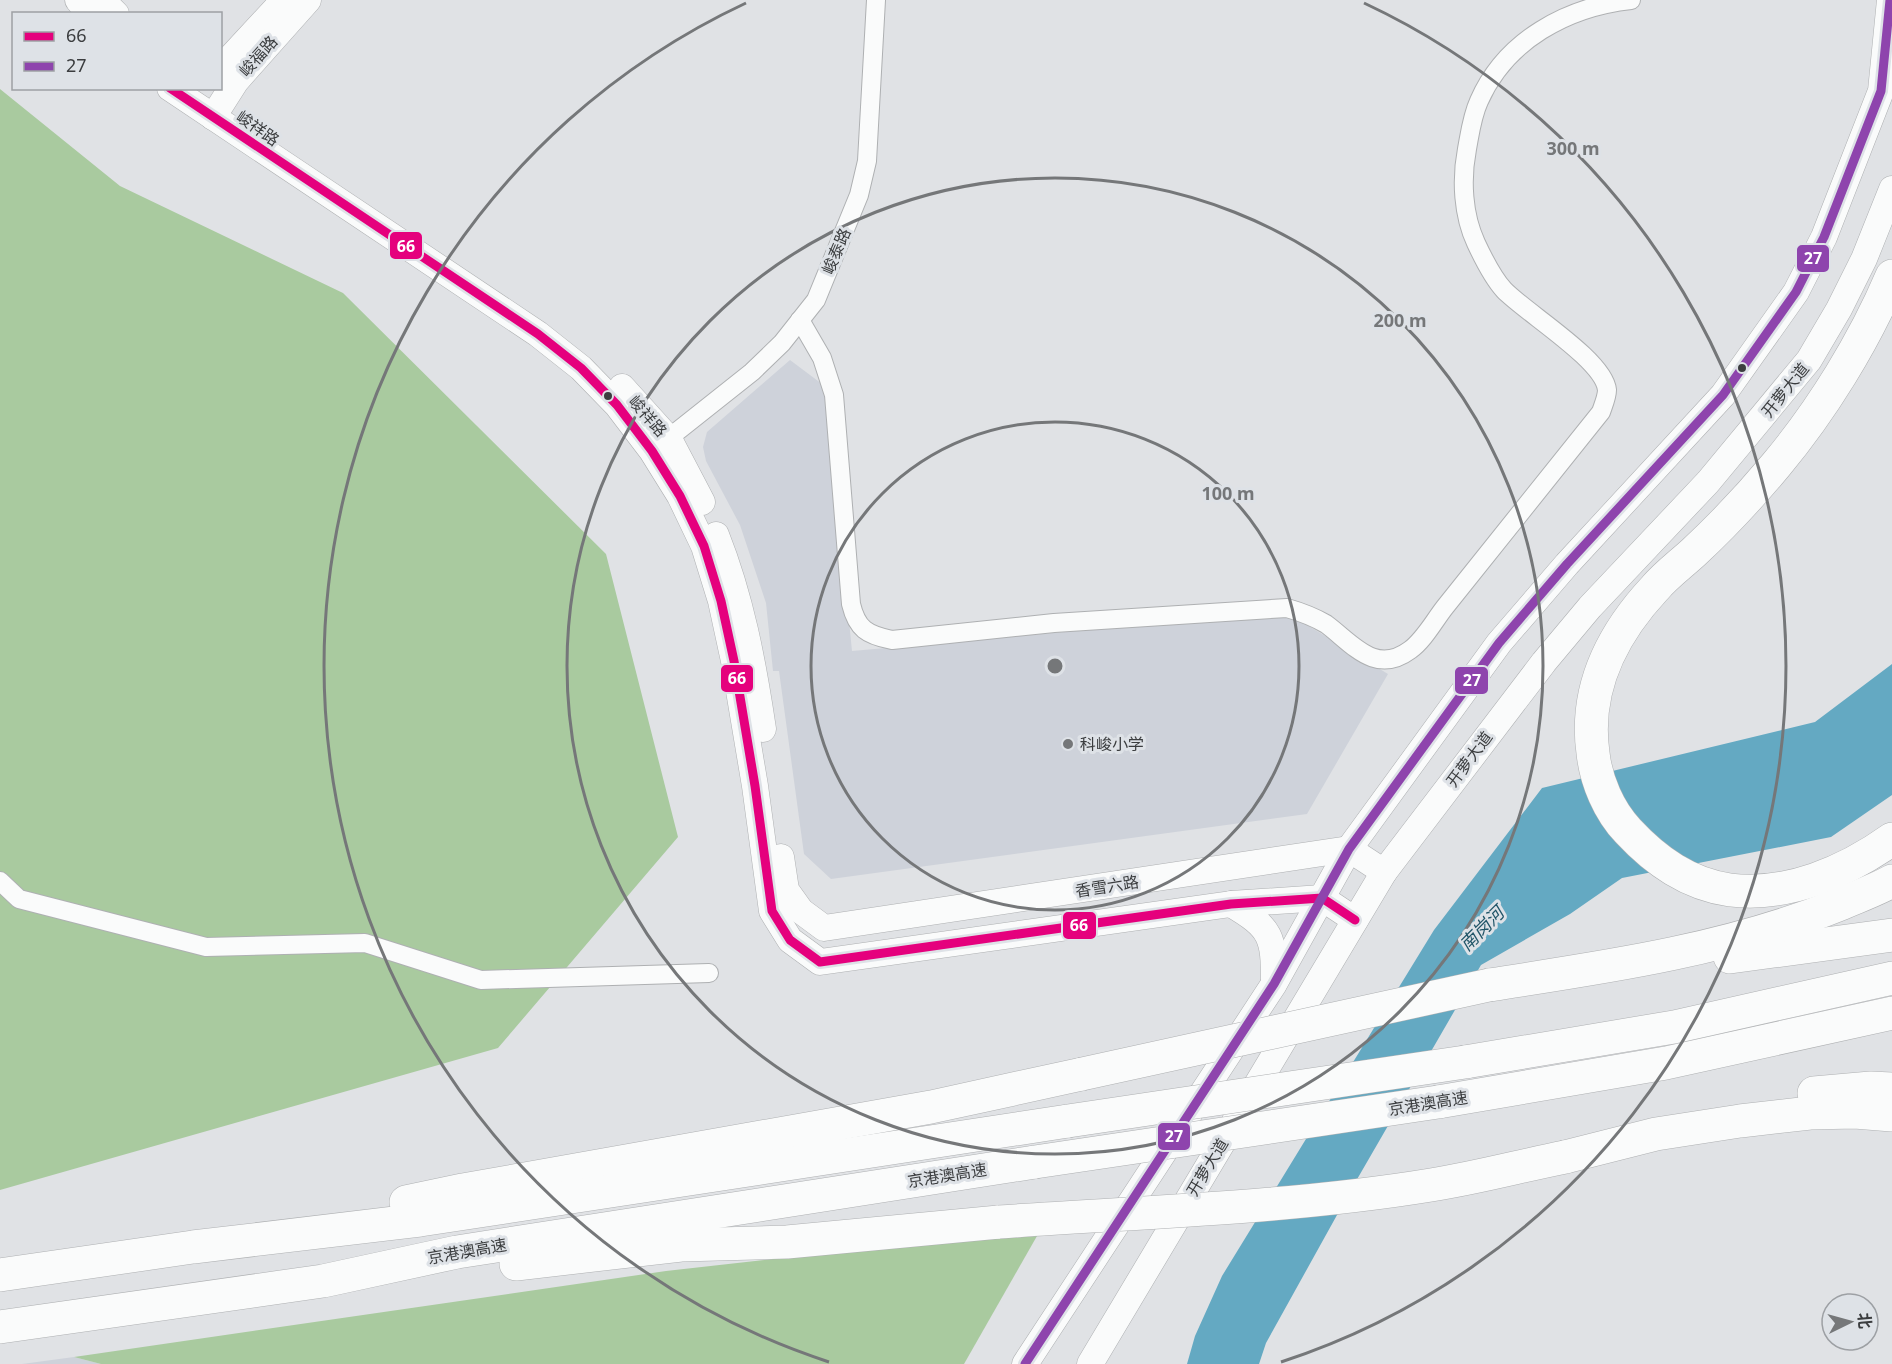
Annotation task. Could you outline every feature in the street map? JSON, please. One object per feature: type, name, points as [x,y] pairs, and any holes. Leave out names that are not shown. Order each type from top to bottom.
[{"type":"highway","points":[[1892,276],[1879,307],[1853,354],[1778,463],[1741,506],[1656,586],[1628,618],[1598,676],[1591,728],[1594,767],[1605,796],[1619,822],[1662,864],[1696,881],[1728,889],[1762,892],[1797,886],[1832,873],[1892,839]]},
{"type":"highway","points":[[193,1247],[463,1190],[931,1107],[1489,985],[1625,964],[1783,926],[1884,885]]},
{"type":"highway","points":[[1625,964],[1690,962],[1892,935]]},
{"type":"highway","points":[[0,1275],[193,1247],[420,1221],[1465,1062],[1674,1027],[1892,978]]},
{"type":"highway","name":"京港澳高速","points":[[0,1327],[323,1281],[457,1252],[1438,1102],[1666,1063],[1892,1013]]},
{"type":"highway","points":[[1656,1134],[1698,1116],[1786,1097],[1835,1091],[1892,1089]]},
{"type":"highway","points":[[323,1281],[437,1273],[681,1245],[787,1242],[999,1222],[1291,1202],[1432,1185],[1565,1157],[1656,1134],[1740,1121],[1810,1113],[1855,1112],[1892,1115]]},
{"type":"main road","points":[[78,0],[88,12]]},
{"type":"main road","points":[[102,0],[114,12]]},
{"type":"main road","name":"峻福路","points":[[222,67],[284,0]]},
{"type":"main road","name":"峻福路","points":[[222,89],[236,81],[308,0]]},
{"type":"main road","points":[[1024,1364],[1274,984],[1349,849],[1499,643],[1567,564],[1723,395],[1796,292],[1824,237],[1887,79],[1890,0]]},
{"type":"main road","name":"峻祥路","points":[[177,90],[206,99],[551,330],[627,392],[660,445],[708,513],[732,574],[745,622],[758,695],[786,890],[801,910],[824,928]]},
{"type":"main road","name":"峻福路","points":[[206,99],[221,90]]},
{"type":"main road","name":"开萝大道","points":[[1090,1364],[1384,872],[1544,662],[1598,599],[1708,482],[1809,360],[1839,309],[1864,259],[1892,189]]},
{"type":"main road","name":"峻祥路","points":[[660,445],[680,496],[704,546],[721,601],[747,737],[772,911],[790,940],[820,962],[1231,904]]},
{"type":"main road","points":[[1349,849],[1384,872]]},
{"type":"main road","name":"香雪六路","points":[[824,928],[1349,849]]},
{"type":"main road","points":[[1231,904],[1322,898],[1355,920]]},
{"type":"main road","points":[[1231,904],[1252,916],[1263,926],[1270,939],[1274,953],[1274,984]]},
{"type":"street","name":"峻泰路","points":[[660,445],[752,372],[782,344],[816,300],[838,249],[862,183],[867,160],[876,0]]},
{"type":"street","points":[[800,320],[822,358],[834,395],[851,604],[855,620],[866,632],[892,640],[1054,623],[1287,608],[1324,623],[1361,652],[1377,660],[1392,659],[1410,650],[1424,635],[1601,412],[1607,391],[1603,380],[1591,362],[1503,289],[1476,243],[1468,219],[1464,189],[1465,160],[1472,119],[1479,100],[1494,75],[1511,55],[1554,21],[1607,3],[1631,0]]},
{"type":"street","points":[[0,881],[19,899],[207,947],[364,943],[482,980],[709,973]]},
{"type":"shaded area","name":"科峻小学","points":[[790,360],[826,387],[852,651],[1266,614],[1297,619],[1388,674],[1307,814],[831,879],[804,854],[779,671],[773,671],[766,603],[740,525],[706,461],[703,447],[707,432]]},
{"type":"shaded area","points":[[74,1357],[101,1364],[22,1364]]},
{"type":"green space","points":[[0,89],[120,186],[343,293],[606,554],[678,837],[498,1048],[0,1190]]},
{"type":"green space","points":[[1037,1236],[964,1364],[101,1364],[74,1357],[666,1271],[871,1248]]},
{"type":"water","name":"南岗河","points":[[1892,664],[1892,795],[1831,837],[1622,878],[1570,914],[1481,965],[1352,1188],[1266,1343],[1259,1364],[1187,1364],[1195,1336],[1222,1276],[1434,930],[1542,788],[1815,722]]},
{"type":"transit line","name":"27","points":[[1025,1364],[1274,984],[1349,849],[1499,643],[1567,564],[1723,395],[1796,292],[1824,237],[1881,91],[1890,0]]},
{"type":"transit line","name":"66","points":[[173,90],[538,334],[581,368],[617,405],[652,451],[680,496],[704,546],[721,601],[734,661],[755,786],[772,911],[790,940],[820,962],[1231,904],[1322,898],[1355,920]]},
{"type":"place","name":"科峻小学","points":[[1068,744]]}]
